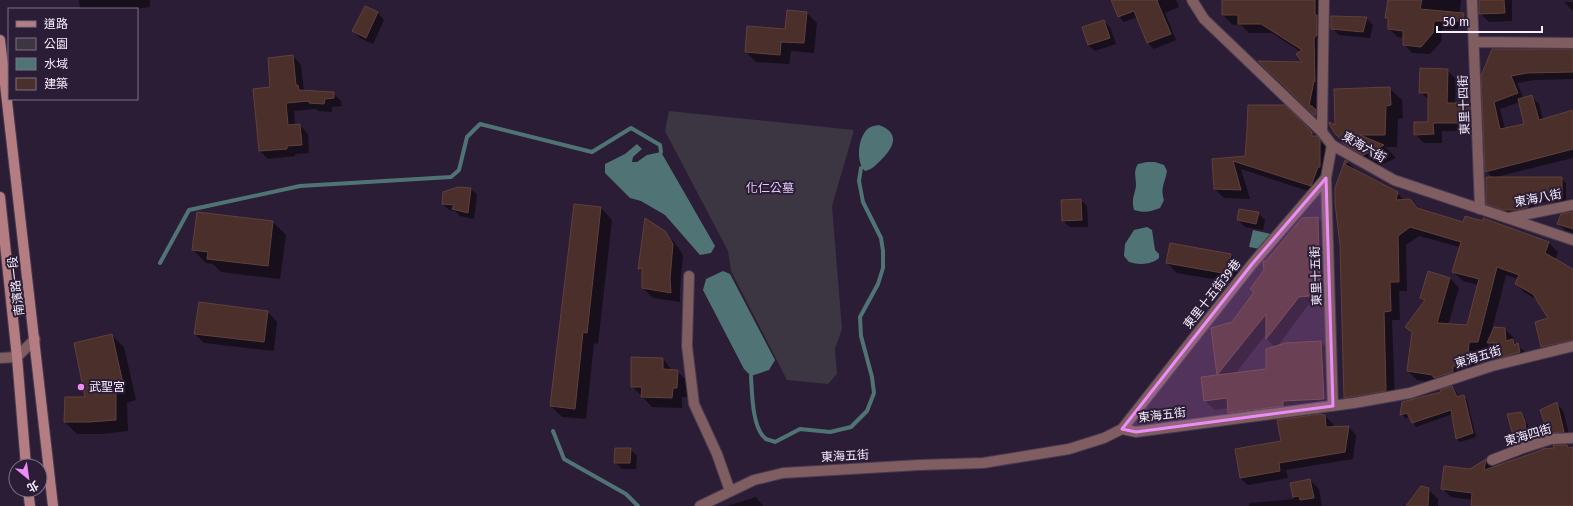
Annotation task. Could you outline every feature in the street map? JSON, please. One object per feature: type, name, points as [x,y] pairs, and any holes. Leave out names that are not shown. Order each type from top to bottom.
[{"type":"main road","name":"南濱路一段","points":[[0,40],[53,506]]},
{"type":"main road","name":"南濱路一段","points":[[0,197],[17,358],[25,458]]},
{"type":"street","name":"東海六街","points":[[1192,0],[1204,19],[1322,132],[1332,145],[1394,180],[1573,240]]},
{"type":"street","points":[[1322,132],[1324,0]]},
{"type":"street","name":"東里十四街","points":[[1472,0],[1480,209]]},
{"type":"street","points":[[1474,42],[1573,43]]},
{"type":"street","name":"東里十五街","points":[[1332,145],[1326,178],[1333,406]]},
{"type":"street","name":"東里十五街39巷","points":[[1122,429],[1252,264],[1326,178]]},
{"type":"street","name":"東海八街","points":[[1509,218],[1573,205]]},
{"type":"street","points":[[689,276],[687,346],[694,404],[717,454],[730,491]]},
{"type":"street","points":[[0,358],[17,358],[35,339]]},
{"type":"street","name":"東海五街","points":[[700,506],[754,480],[783,473],[983,463],[1026,457],[1076,447],[1104,438],[1122,429],[1136,432],[1333,406],[1410,393],[1492,366],[1573,346]]},
{"type":"street","name":"東海四街","points":[[1492,460],[1551,439],[1573,438]]},
{"type":"highlighted area","points":[[1326,178],[1333,406],[1136,432],[1122,429],[1252,264]]},
{"type":"green space","name":"化仁公墓","points":[[669,111],[854,130],[832,206],[842,329],[835,349],[837,374],[828,384],[787,380],[731,271],[728,251],[665,131]]},
{"type":"water","points":[[879,125],[886,128],[893,136],[892,146],[877,164],[865,171],[859,158],[861,141],[868,129]]},
{"type":"water","points":[[637,144],[642,149],[633,157],[632,162],[637,162],[647,155],[661,152],[715,246],[711,253],[700,255],[665,215],[641,201],[630,198],[605,173],[605,164],[625,154]]},
{"type":"water","points":[[1155,162],[1164,165],[1167,171],[1163,189],[1164,200],[1160,208],[1141,212],[1134,210],[1133,206],[1136,185],[1135,172],[1138,164]]},
{"type":"water","points":[[1147,227],[1152,230],[1155,250],[1159,254],[1159,258],[1145,264],[1129,262],[1124,256],[1125,244],[1134,230]]},
{"type":"water","points":[[1253,230],[1271,234],[1260,249],[1249,247]]},
{"type":"water","points":[[723,271],[730,274],[775,360],[769,370],[751,376],[744,369],[703,290],[706,279]]},
{"type":"building","points":[[1111,0],[1158,0],[1157,1],[1171,34],[1147,43],[1134,11],[1118,17]]},
{"type":"building","points":[[1222,0],[1315,0],[1317,35],[1314,38],[1315,82],[1314,81],[1309,106],[1312,106],[1316,110],[1315,116],[1258,61],[1302,62],[1296,54],[1302,50],[1261,24],[1238,24],[1238,15],[1222,15]]},
{"type":"building","points":[[1388,0],[1422,0],[1420,9],[1464,13],[1463,21],[1434,21],[1433,33],[1421,47],[1403,45],[1403,31],[1388,29],[1388,18],[1385,18]]},
{"type":"building","points":[[1479,0],[1504,0],[1505,13],[1479,14]]},
{"type":"building","points":[[365,6],[378,12],[366,38],[352,31]]},
{"type":"building","points":[[787,10],[807,12],[804,43],[781,42],[780,55],[745,52],[747,26],[785,29]]},
{"type":"building","points":[[1331,16],[1367,17],[1363,32],[1331,29]]},
{"type":"building","points":[[1104,20],[1110,38],[1088,45],[1082,27]]},
{"type":"building","points":[[1492,49],[1573,49],[1573,72],[1527,73],[1511,76],[1518,93],[1494,102],[1500,129],[1524,124],[1518,99],[1532,95],[1539,120],[1573,110],[1573,149],[1485,172],[1481,76]]},
{"type":"building","points":[[293,55],[296,85],[298,85],[299,90],[334,92],[334,98],[325,99],[324,104],[309,103],[309,101],[286,103],[288,125],[300,124],[302,145],[287,146],[287,149],[259,151],[253,89],[270,87],[268,58]]},
{"type":"building","points":[[1420,68],[1448,69],[1447,103],[1469,103],[1470,123],[1433,123],[1434,134],[1414,135],[1414,122],[1428,122],[1428,93],[1419,93]]},
{"type":"building","points":[[1390,87],[1391,105],[1386,106],[1385,135],[1360,135],[1384,145],[1363,155],[1345,145],[1329,124],[1329,122],[1335,125],[1334,89]]},
{"type":"building","points":[[1248,105],[1285,105],[1312,132],[1312,136],[1317,136],[1320,140],[1320,167],[1318,167],[1311,186],[1233,161],[1241,190],[1214,189],[1212,159],[1245,156]]},
{"type":"building","points":[[1345,160],[1348,162],[1344,164],[1398,192],[1396,200],[1410,199],[1417,208],[1463,222],[1465,216],[1483,221],[1483,218],[1549,242],[1545,253],[1573,269],[1573,340],[1541,347],[1535,322],[1548,318],[1533,294],[1515,284],[1519,275],[1497,267],[1478,342],[1469,342],[1467,367],[1453,366],[1453,372],[1434,378],[1432,375],[1407,371],[1412,332],[1405,327],[1425,300],[1420,298],[1428,271],[1450,278],[1437,323],[1467,325],[1479,279],[1452,272],[1461,242],[1410,227],[1398,236],[1399,282],[1390,282],[1391,311],[1384,312],[1386,391],[1344,398],[1340,245],[1335,203],[1335,188]]},
{"type":"building","points":[[1486,177],[1562,177],[1562,197],[1530,197],[1528,207],[1518,210],[1503,210],[1486,204]]},
{"type":"building","points":[[458,187],[471,188],[468,213],[452,209],[454,205],[442,204],[443,192]]},
{"type":"building","points":[[1081,199],[1082,220],[1062,221],[1061,200]]},
{"type":"building","points":[[574,204],[601,207],[587,333],[583,332],[575,409],[550,406]]},
{"type":"building","points":[[1239,209],[1259,212],[1256,224],[1237,220]]},
{"type":"building","points":[[197,212],[273,221],[268,266],[207,259],[208,252],[192,250]]},
{"type":"building","points":[[1573,212],[1573,229],[1557,224],[1561,214]]},
{"type":"building","points":[[1318,217],[1320,295],[1299,297],[1266,339],[1266,314],[1217,375],[1211,328],[1232,322],[1254,292],[1250,289],[1264,270],[1263,261],[1266,261],[1302,218]]},
{"type":"building","points":[[645,218],[665,231],[673,244],[670,279],[671,293],[642,288],[642,268],[638,269]]},
{"type":"building","points":[[1170,243],[1231,254],[1228,274],[1166,263]]},
{"type":"building","points":[[199,302],[268,311],[264,342],[194,334]]},
{"type":"building","points":[[1494,327],[1505,328],[1506,341],[1513,339],[1514,345],[1518,343],[1520,352],[1499,358],[1497,343],[1487,343]]},
{"type":"building","points":[[112,334],[124,388],[116,391],[116,420],[64,422],[65,397],[85,397],[74,343]]},
{"type":"building","points":[[1321,341],[1324,399],[1283,401],[1283,406],[1228,413],[1227,398],[1204,401],[1201,377],[1266,369],[1266,349],[1285,343]]},
{"type":"building","points":[[631,357],[663,358],[663,369],[678,370],[677,388],[673,388],[672,398],[641,397],[642,387],[631,387]]},
{"type":"building","points":[[1452,386],[1457,397],[1464,395],[1473,433],[1456,439],[1451,410],[1412,423],[1407,413],[1400,415],[1402,402],[1441,392],[1440,390]]},
{"type":"building","points":[[1557,402],[1564,432],[1548,433],[1540,410]]},
{"type":"building","points":[[1521,412],[1525,421],[1526,431],[1513,435],[1507,414]]},
{"type":"building","points":[[1320,414],[1325,415],[1326,427],[1349,426],[1345,452],[1279,463],[1280,471],[1240,478],[1235,449],[1281,441],[1277,420]]},
{"type":"building","points":[[1553,445],[1567,445],[1568,448],[1573,447],[1573,506],[1471,506],[1472,493],[1441,489],[1444,466],[1470,469],[1486,459],[1484,470],[1542,449],[1554,448]]},
{"type":"building","points":[[615,448],[631,448],[630,463],[614,463]]},
{"type":"building","points":[[1310,479],[1314,498],[1300,500],[1299,496],[1293,497],[1290,483]]},
{"type":"building","points":[[1421,486],[1429,488],[1428,506],[1406,506]]},
{"type":"waterway","points":[[160,263],[189,210],[300,186],[451,177],[459,170],[467,137],[480,124],[592,152],[631,128],[660,145],[661,152]]},
{"type":"waterway","points":[[751,376],[752,400],[755,419],[761,434],[766,439],[775,442],[800,429],[830,432],[851,427],[867,411],[874,393],[872,377],[861,336],[860,317],[878,284],[883,268],[883,251],[881,238],[863,202],[859,181],[861,168]]},
{"type":"waterway","points":[[553,431],[564,459],[626,494],[638,506]]},
{"type":"place","name":"武聖宮","points":[[81,387]]}]
